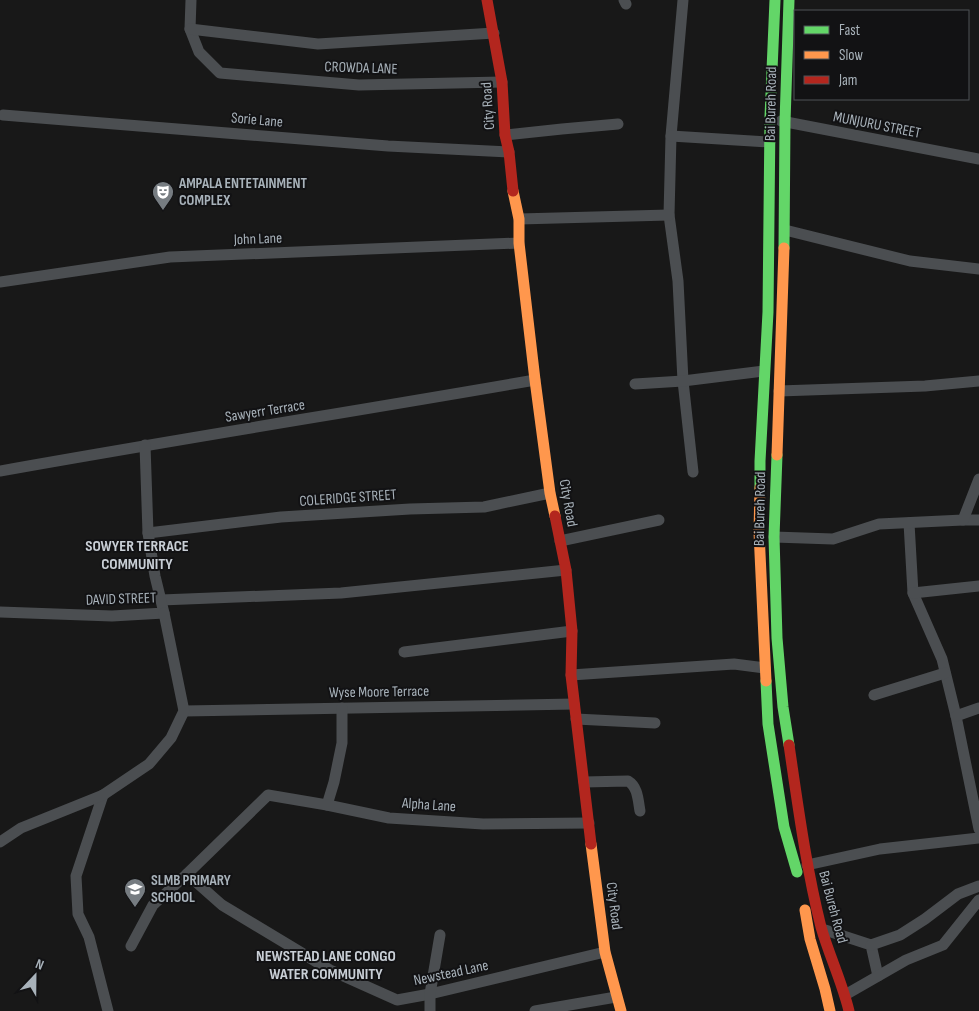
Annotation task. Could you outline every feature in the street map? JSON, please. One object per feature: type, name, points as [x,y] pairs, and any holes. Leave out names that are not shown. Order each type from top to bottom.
[{"type":"main road","name":"City Road","points":[[488,0],[502,82],[505,135],[509,152],[512,187],[519,219],[519,243],[550,493],[566,570],[572,631],[571,676],[605,952],[621,1011]]},
{"type":"main road","name":"Bai Bureh Road","points":[[775,0],[770,117],[768,312],[760,461],[759,532],[768,724],[784,827],[800,884],[810,939],[830,1011]]},
{"type":"main road","name":"Bai Bureh Road","points":[[789,0],[785,122],[785,230],[774,537],[777,638],[783,707],[807,865],[822,929],[849,1011]]},
{"type":"street","points":[[190,0],[190,29],[318,44],[494,33]]},
{"type":"street","points":[[683,0],[671,136],[669,215],[678,281],[683,381],[693,472]]},
{"type":"street","name":"CROWDA LANE","points":[[190,29],[199,52],[220,73],[359,85],[502,82]]},
{"type":"street","name":"Sorie Lane","points":[[3,115],[388,146],[509,152]]},
{"type":"street","name":"MUNJURU STREET","points":[[770,117],[785,122],[979,159]]},
{"type":"street","points":[[505,135],[618,124]]},
{"type":"street","points":[[671,136],[770,142]]},
{"type":"street","points":[[519,219],[669,215]]},
{"type":"street","points":[[785,230],[910,261],[979,269]]},
{"type":"street","name":"John Lane","points":[[0,282],[170,257],[519,243]]},
{"type":"street","points":[[635,384],[683,381],[764,371]]},
{"type":"street","name":"Sawyerr Terrace","points":[[0,471],[535,380]]},
{"type":"street","points":[[779,391],[925,386],[979,381]]},
{"type":"street","name":"DAVID STREET","points":[[0,612],[112,616],[164,613],[148,533],[145,445]]},
{"type":"street","points":[[963,520],[979,479]]},
{"type":"street","name":"COLERIDGE STREET","points":[[148,533],[281,517],[410,509],[484,507],[550,493]]},
{"type":"street","points":[[560,540],[659,520]]},
{"type":"street","points":[[774,537],[832,539],[880,524],[979,520]]},
{"type":"street","points":[[909,523],[913,593],[942,659],[956,716],[979,829]]},
{"type":"street","points":[[161,600],[341,593],[566,570]]},
{"type":"street","points":[[913,593],[979,586]]},
{"type":"street","points":[[0,842],[21,828],[103,795],[149,764],[171,738],[184,711],[164,613]]},
{"type":"street","points":[[404,652],[572,631]]},
{"type":"street","points":[[571,676],[734,664],[765,668]]},
{"type":"street","points":[[874,695],[945,673]]},
{"type":"street","name":"Wyse Moore Terrace","points":[[184,711],[574,704]]},
{"type":"street","points":[[327,806],[342,743],[342,708]]},
{"type":"street","points":[[956,716],[979,708]]},
{"type":"street","points":[[576,719],[655,723]]},
{"type":"street","points":[[584,782],[628,781],[633,784],[636,790],[640,810]]},
{"type":"street","points":[[103,795],[76,876],[78,914],[89,937],[108,1011]]},
{"type":"street","name":"Alpha Lane","points":[[187,874],[268,795],[389,818],[483,824],[589,823]]},
{"type":"street","points":[[807,865],[880,849],[979,838]]},
{"type":"street","points":[[131,946],[153,905],[187,874]]},
{"type":"street","name":"Newstead Lane","points":[[187,874],[222,905],[330,970],[396,1000],[430,994],[605,952]]},
{"type":"street","points":[[822,929],[870,945],[900,935],[958,894],[979,886]]},
{"type":"street","points":[[845,995],[906,960],[943,946],[979,900]]},
{"type":"street","points":[[430,1011],[430,994],[440,935]]},
{"type":"street","points":[[870,945],[878,976]]},
{"type":"street","points":[[535,1011],[616,997]]},
{"type":"traffic: fast","points":[[760,488],[768,312],[770,117],[775,0]]},
{"type":"traffic: fast","points":[[784,248],[785,122],[789,0]]},
{"type":"traffic: fast","points":[[777,455],[774,537],[777,638],[783,707],[789,745]]},
{"type":"traffic: fast","points":[[766,681],[768,724],[784,827],[797,872]]},
{"type":"traffic: slow","points":[[513,191],[519,219],[519,243],[535,380],[550,493],[555,516]]},
{"type":"traffic: slow","points":[[777,455],[784,248]]},
{"type":"traffic: slow","points":[[760,488],[759,532],[766,681]]},
{"type":"traffic: slow","points":[[591,844],[605,952],[621,1011]]},
{"type":"traffic: slow","points":[[805,910],[810,939],[830,1011]]},
{"type":"traffic: jam","points":[[487,0],[502,82],[505,135],[509,152],[513,191]]},
{"type":"traffic: jam","points":[[555,516],[566,570],[572,631],[571,675],[591,844]]},
{"type":"traffic: jam","points":[[789,745],[811,882],[821,927],[849,1011]]},
{"type":"place","name":"AMPALA ENTETAINMENT COMPLEX","points":[[163,211]]},
{"type":"place","name":"SLMB PRIMARY SCHOOL","points":[[135,908]]},
{"type":"district","name":"SOWYER TERRACE COMMUNITY","points":[[137,555]]},
{"type":"district","name":"NEWSTEAD LANE CONGO WATER COMMUNITY","points":[[326,965]]}]
